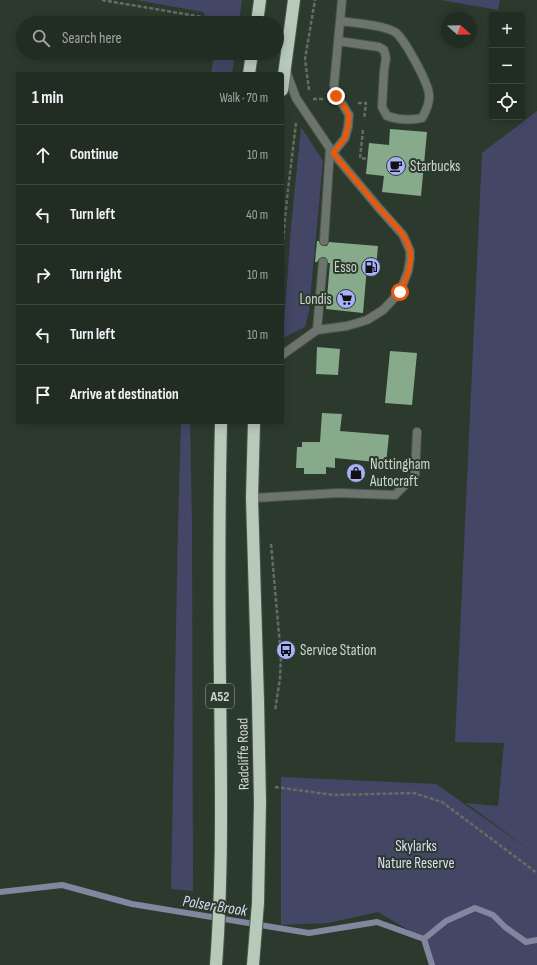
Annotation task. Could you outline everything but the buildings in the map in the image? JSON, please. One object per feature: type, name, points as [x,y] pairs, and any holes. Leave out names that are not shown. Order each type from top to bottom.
[{"type":"highway","points":[[258,16],[260,0]]},
{"type":"highway","points":[[284,75],[294,0]]},
{"type":"highway","points":[[249,72],[251,60]]},
{"type":"highway","name":"Radcliffe Road","points":[[216,965],[220,900],[221,812],[221,424]]},
{"type":"highway","name":"Radcliffe Road","points":[[253,965],[258,903],[260,802],[252,498],[254,424]]},
{"type":"lane","points":[[324,242],[332,151],[345,138],[349,115],[336,96],[334,85],[342,0]]},
{"type":"lane","points":[[338,41],[364,44],[379,47],[384,50],[386,58],[382,107],[387,116],[410,120],[422,118],[428,108],[429,94],[421,72],[406,45],[396,33],[380,27],[340,21]]},
{"type":"lane","points":[[284,354],[318,330],[347,326],[367,320],[383,310],[400,292],[408,271],[410,259],[410,251],[403,236],[332,151],[296,98],[285,68]]},
{"type":"lane","points":[[318,330],[322,262]]},
{"type":"lane","points":[[252,498],[338,493],[395,495],[415,475],[418,432]]},
{"type":"path","points":[[102,0],[197,16]]},
{"type":"path","points":[[275,787],[334,795],[414,793],[442,802],[537,873]]},
{"type":"green space","points":[[136,0],[242,0],[240,16],[205,16],[203,12]]},
{"type":"green space","points":[[441,0],[500,0],[498,10]]},
{"type":"green space","points":[[213,60],[234,60],[232,72],[211,72]]},
{"type":"green space","name":"Skylarks Nature Reserve","points":[[537,111],[537,965],[431,965],[424,939],[378,912],[328,923],[281,925],[281,777],[436,784],[533,852],[466,803],[498,806],[504,743],[455,742],[482,153]]},
{"type":"green space","points":[[301,127],[323,161],[309,311],[305,327],[284,338],[284,324],[291,227]]},
{"type":"green space","points":[[181,424],[190,424],[192,523],[193,891],[171,889]]},
{"type":"waterway","name":"Polser Brook","points":[[0,892],[62,885],[132,904],[309,933],[377,922],[424,939],[446,921],[475,908],[493,915],[505,927],[526,942],[537,940]]},
{"type":"waterway","name":"Polser Brook","points":[[424,939],[432,965]]},
{"type":"place","name":"Starbucks","points":[[396,166]]},
{"type":"place","name":"Esso","points":[[371,267]]},
{"type":"place","name":"Londis","points":[[346,299]]},
{"type":"place","name":"Nottingham Autocraft","points":[[356,473]]},
{"type":"place","name":"Service Station","points":[[286,650]]},
{"type":"route","points":[[336,96],[349,115],[345,138],[333,153],[403,236],[410,251],[408,271],[400,292]]}]
